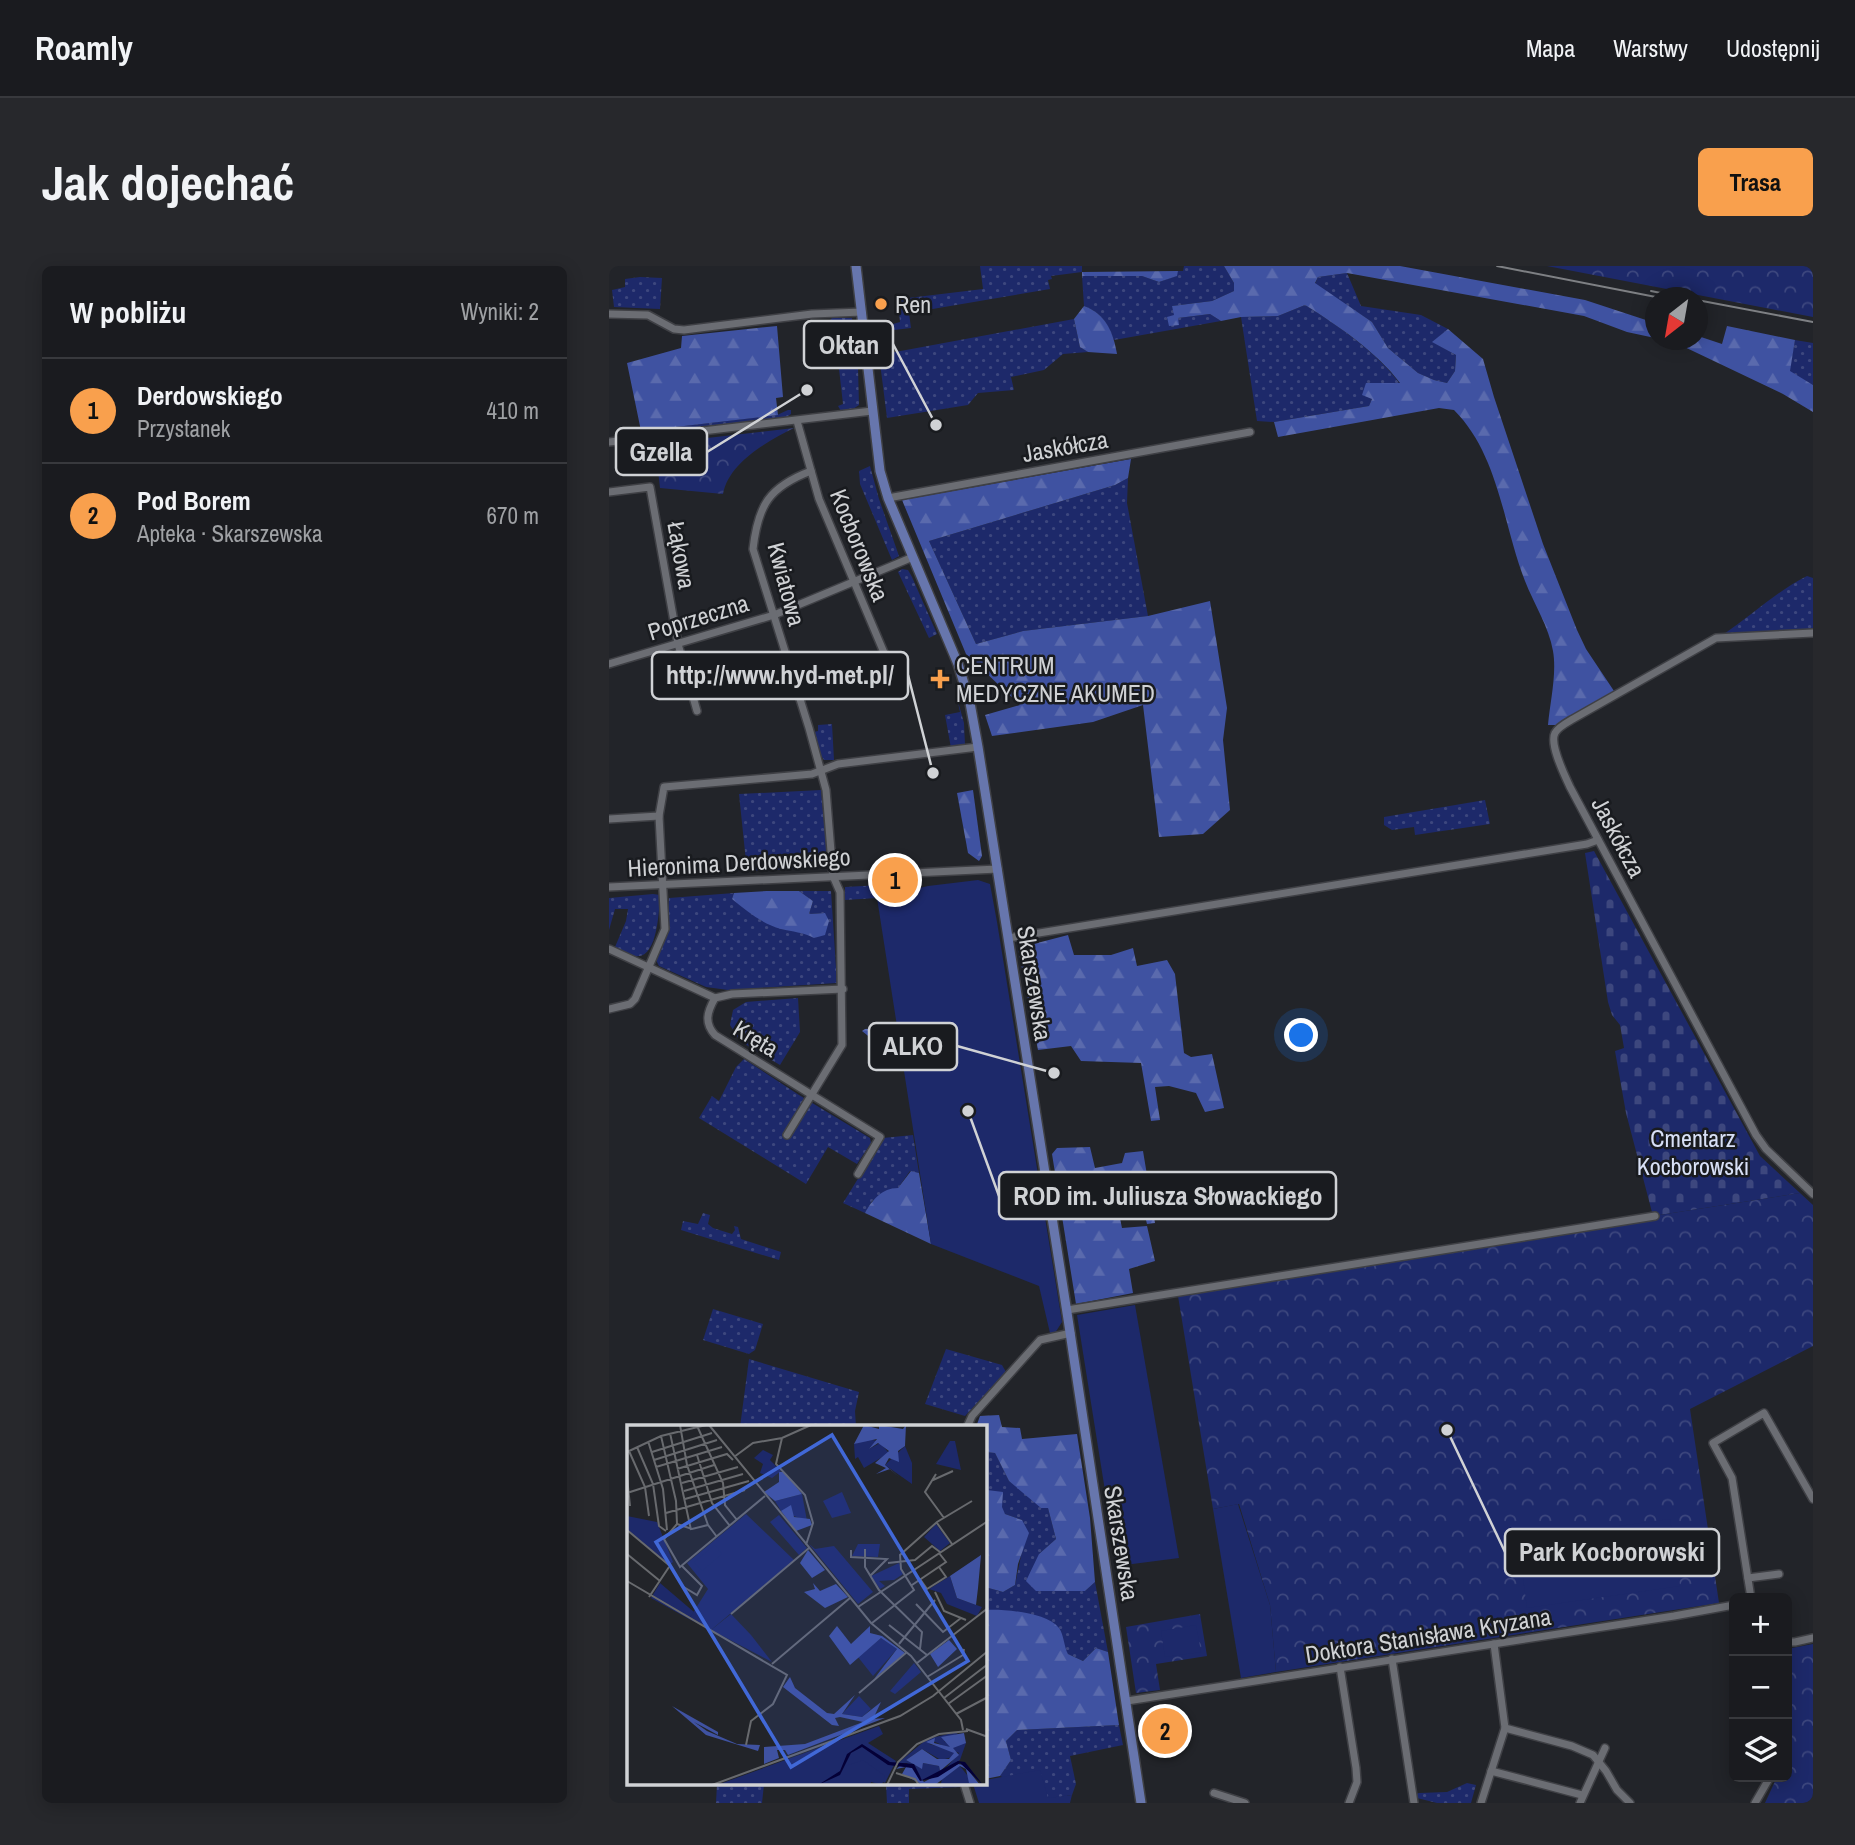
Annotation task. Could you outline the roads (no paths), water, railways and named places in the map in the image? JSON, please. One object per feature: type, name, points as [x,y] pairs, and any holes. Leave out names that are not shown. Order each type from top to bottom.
[{"type":"main road","name":"Skarszewska","points":[[856,266],[880,471],[888,498],[957,663],[970,703],[1071,1333],[1141,1803]]},
{"type":"street","points":[[609,314],[648,315],[674,329],[684,330],[812,314],[862,312]]},
{"type":"street","points":[[609,442],[871,411]]},
{"type":"street","name":"Kocborowska","points":[[797,421],[819,499],[896,681]]},
{"type":"street","name":"Jaskółcza","points":[[888,498],[1250,432]]},
{"type":"street","name":"Kwiatowa","points":[[811,471],[787,480],[767,498],[755,526],[753,548],[826,790],[833,876]]},
{"type":"street","name":"Łąkowa","points":[[609,492],[650,487],[678,644],[697,711]]},
{"type":"street","name":"Poprzeczna","points":[[609,664],[773,615],[913,557]]},
{"type":"street","name":"Jaskółcza","points":[[1813,633],[1716,638],[1599,704],[1557,731],[1555,741],[1559,763],[1598,840],[1756,1135],[1766,1149],[1813,1194]]},
{"type":"street","points":[[609,1009],[630,1004],[635,999],[665,929],[659,816],[664,787],[812,774],[838,764],[978,747]]},
{"type":"street","points":[[609,819],[659,816]]},
{"type":"street","points":[[1008,938],[1587,844],[1598,840]]},
{"type":"street","name":"Hieronima Derdowskiego","points":[[609,887],[998,869]]},
{"type":"street","points":[[787,1135],[842,1045],[840,892],[833,876]]},
{"type":"street","name":"Kręta","points":[[609,949],[715,998],[772,991],[843,989]]},
{"type":"street","name":"Kręta","points":[[715,998],[707,1018],[708,1028],[715,1035],[880,1137],[858,1174]]},
{"type":"street","points":[[1067,1310],[1655,1216]]},
{"type":"street","points":[[968,1425],[972,1416],[1040,1340],[1071,1333]]},
{"type":"street","points":[[1750,1593],[1732,1478],[1713,1443],[1764,1413],[1813,1499]]},
{"type":"street","points":[[1748,1578],[1779,1574]]},
{"type":"street","name":"Doktora Stanisława Kryzana","points":[[1127,1701],[1729,1606]]},
{"type":"street","points":[[1792,1643],[1813,1638]]},
{"type":"street","points":[[1481,1803],[1505,1728],[1494,1644]]},
{"type":"street","points":[[1392,1659],[1415,1803]]},
{"type":"street","points":[[1340,1667],[1357,1782],[1349,1803]]},
{"type":"street","points":[[1505,1728],[1584,1750],[1599,1760],[1617,1790],[1630,1803]]},
{"type":"street","points":[[1491,1771],[1581,1799],[1605,1748]]},
{"type":"street","points":[[1755,1803],[1767,1782]]},
{"type":"street","points":[[965,1786],[969,1803]]},
{"type":"street","points":[[1214,1793],[1245,1803]]},
{"type":"railway","points":[[1497,266],[1645,295]]},
{"type":"railway","points":[[1708,302],[1813,322]]},
{"type":"place","name":"Ren","points":[[881,304]]},
{"type":"place","name":"Gzella","points":[[807,390]]},
{"type":"place","name":"Oktan","points":[[936,425]]},
{"type":"place","name":"CENTRUM MEDYCZNE AKUMED","points":[[940,679]]},
{"type":"place","name":"http://www.hyd-met.pl/","points":[[933,773]]},
{"type":"place","name":"Derdowskiego","points":[[895,880]]},
{"type":"place","name":"ALKO","points":[[1054,1073]]},
{"type":"place","name":"ROD im. Juliusza Słowackiego","points":[[968,1111]]},
{"type":"place","name":"Park Kocborowski","points":[[1447,1430]]},
{"type":"place","name":"Pod Borem","points":[[1165,1731]]},
{"type":"park label","name":"Cmentarz Kocborowski","points":[[1693,1152]]}]
